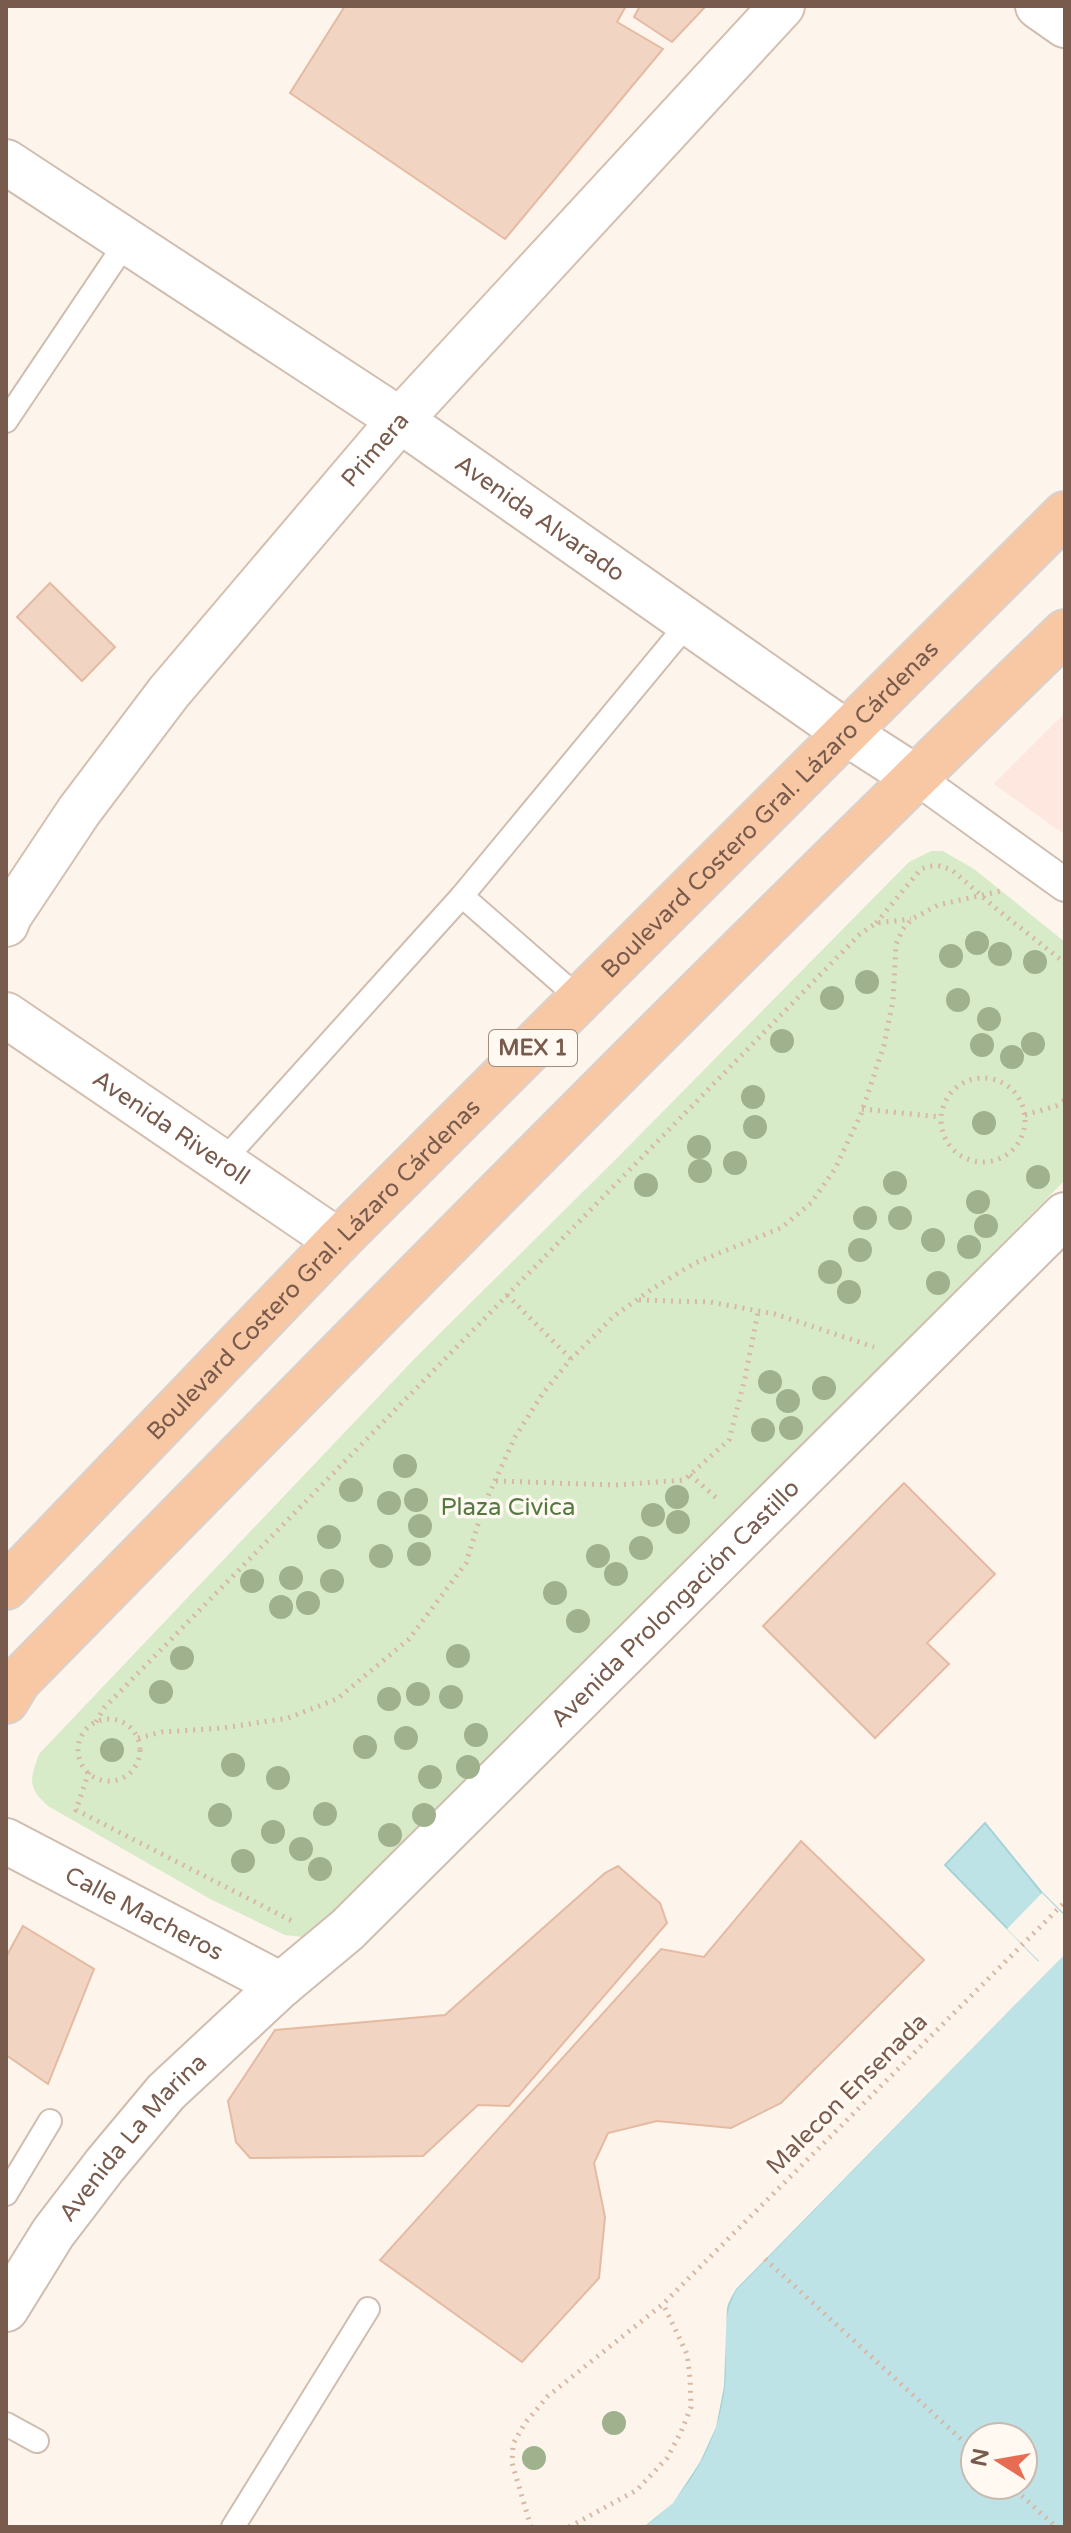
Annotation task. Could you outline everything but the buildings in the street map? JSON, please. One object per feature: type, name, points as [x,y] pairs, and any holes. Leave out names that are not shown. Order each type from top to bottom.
[{"type":"highway","name":"Boulevard Costero Gral. Lázaro Cárdenas","points":[[6,1587],[338,1241],[1065,514]]},
{"type":"highway","name":"MEX 1","points":[[6,1701],[18,1681],[401,1289],[915,777],[1065,632]]},
{"type":"street","name":"Primera","points":[[6,924],[79,811],[169,692],[400,420],[782,6]]},
{"type":"street","points":[[1038,6],[1065,25]]},
{"type":"street","name":"Avenida Alvarado","points":[[6,162],[400,420],[848,734],[915,777],[1065,885]]},
{"type":"street","name":"Avenida Riveroll","points":[[6,1015],[338,1241]]},
{"type":"street","name":"Avenida Prolongación Castillo","points":[[281,1985],[347,1930],[1065,1215]]},
{"type":"street","name":"Calle Macheros","points":[[6,1841],[281,1985]]},
{"type":"street","name":"Avenida La Marina","points":[[6,2309],[53,2233],[166,2092],[281,1985]]},
{"type":"lane","points":[[6,421],[127,241]]},
{"type":"lane","points":[[223,1161],[462,896],[689,622]]},
{"type":"lane","points":[[462,896],[581,1000]]},
{"type":"lane","points":[[6,2194],[50,2121]]},
{"type":"lane","points":[[233,2527],[368,2309]]},
{"type":"lane","points":[[6,2424],[37,2441]]},
{"type":"path","points":[[96,1722],[104,1708],[507,1295],[860,934],[876,923],[921,869],[940,866],[952,870],[1065,963]]},
{"type":"path","points":[[876,923],[912,919],[938,905],[1001,891]]},
{"type":"path","points":[[138,1738],[162,1732],[223,1728],[288,1718],[337,1699],[409,1639],[466,1563],[484,1505],[515,1437],[543,1393],[571,1359],[614,1316],[695,1263],[781,1228],[811,1203],[835,1169],[862,1109],[884,1045],[893,1000],[896,944],[912,919]]},
{"type":"path","points":[[986,1078],[1000,1081],[1012,1089],[1021,1101],[1025,1115],[1024,1130],[1008,1154],[995,1161],[980,1162],[968,1160],[947,1143],[941,1117],[944,1104],[960,1084],[986,1078]]},
{"type":"path","points":[[1025,1115],[1056,1106],[1065,1100]]},
{"type":"path","points":[[862,1109],[941,1117]]},
{"type":"path","points":[[507,1295],[571,1359]]},
{"type":"path","points":[[638,1300],[710,1302],[758,1312],[801,1321],[887,1352]]},
{"type":"path","points":[[496,1481],[616,1485],[684,1480],[729,1440],[758,1312]]},
{"type":"path","points":[[690,1475],[722,1502]]},
{"type":"path","points":[[115,1719],[125,1723],[138,1738],[139,1758],[127,1775],[108,1781],[82,1765],[79,1745],[88,1727],[96,1722],[115,1719]]},
{"type":"path","points":[[89,1772],[76,1810],[299,1925]]},
{"type":"path","name":"Malecon Ensenada","points":[[531,2527],[512,2463],[513,2444],[525,2423],[548,2396],[663,2304],[1065,1902]]},
{"type":"path","points":[[765,2259],[959,2437]]},
{"type":"path","points":[[569,2527],[637,2490],[667,2458],[681,2432],[691,2407],[689,2366],[687,2354],[663,2304]]},
{"type":"path","points":[[1028,2501],[1056,2527]]},
{"type":"shaded area","points":[[1065,713],[1065,835],[994,784]]},
{"type":"green space","name":"Plaza Civica","points":[[931,851],[943,851],[974,869],[1065,942],[1065,1180],[340,1922],[311,1938],[285,1935],[212,1900],[48,1806],[36,1793],[32,1782],[39,1754],[419,1354],[909,862]]},
{"type":"water","points":[[985,1823],[1042,1893],[1065,1916],[1065,2527],[643,2527],[687,2483],[708,2446],[721,2407],[725,2325],[736,2289],[1048,1970],[945,1865]]},
{"type":"pier","points":[[1042,1893],[1065,1916],[1065,1954],[736,2289],[727,2305],[724,2386],[716,2427],[700,2462],[673,2503],[645,2526],[639,2527],[670,2500],[697,2460],[712,2425],[720,2385],[723,2304],[733,2287],[1043,1970],[1036,1964],[1039,1961],[1007,1929]]}]
